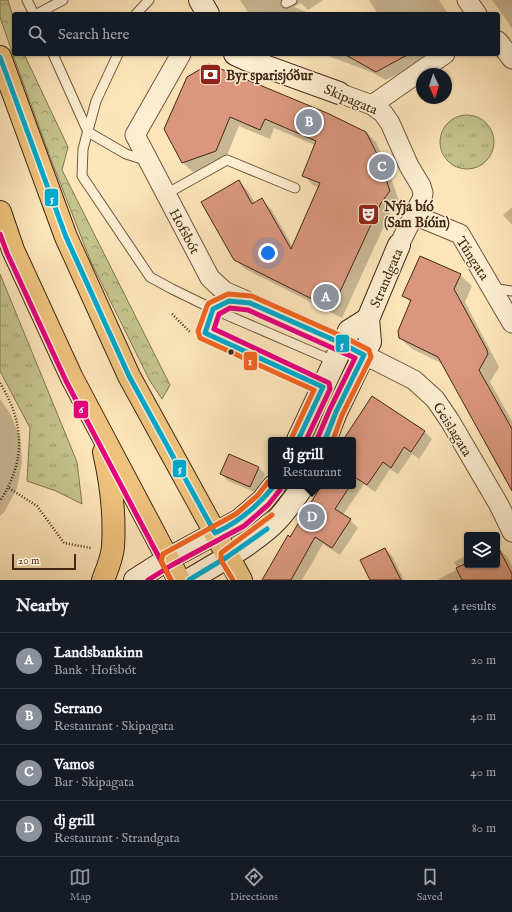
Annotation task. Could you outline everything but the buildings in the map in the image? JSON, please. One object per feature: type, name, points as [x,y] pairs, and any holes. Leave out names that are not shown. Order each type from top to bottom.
[{"type":"highway","points":[[0,57],[69,244],[130,376],[241,580]]},
{"type":"highway","points":[[0,212],[13,250],[72,378],[179,580]]},
{"type":"highway","points":[[98,427],[108,469],[113,509],[113,548],[103,580]]},
{"type":"street","points":[[467,0],[476,12]]},
{"type":"street","points":[[500,44],[512,59]]},
{"type":"street","name":"Hofsbót","points":[[180,56],[135,135],[210,278],[224,291],[250,303],[339,353]]},
{"type":"street","name":"Skipagata","points":[[239,56],[372,106],[383,113],[390,124],[409,166],[423,192]]},
{"type":"street","points":[[372,106],[442,56]]},
{"type":"street","name":"Strandgata","points":[[327,437],[336,412],[370,342],[368,319],[399,245],[422,199],[423,192]]},
{"type":"street","name":"Túngata","points":[[414,214],[460,234],[512,323]]},
{"type":"street","name":"Strandgata","points":[[299,437],[349,331],[368,319]]},
{"type":"street","name":"Geislagata","points":[[339,353],[360,363],[414,380],[435,399],[505,502],[512,532]]},
{"type":"street","points":[[135,580],[168,559],[240,520],[263,500],[272,489]]},
{"type":"street","points":[[189,580],[228,557],[272,525],[301,489]]},
{"type":"lane","points":[[27,0],[33,12]]},
{"type":"lane","points":[[41,12],[63,0]]},
{"type":"lane","points":[[138,12],[149,0]]},
{"type":"lane","points":[[54,56],[88,132],[126,154],[149,161]]},
{"type":"lane","points":[[117,56],[96,101],[83,149],[82,176],[150,276],[172,289],[213,309],[339,353]]},
{"type":"lane","points":[[166,194],[228,160],[295,188]]},
{"type":"lane","points":[[492,288],[512,291]]},
{"type":"lane","points":[[250,303],[229,301],[213,309],[205,333],[323,387]]},
{"type":"path","points":[[0,383],[11,402],[18,424],[20,446],[16,467],[9,488],[0,501]]},
{"type":"path","points":[[9,488],[37,506],[64,543],[91,548]]},
{"type":"green space","points":[[0,0],[8,0],[12,13],[12,52],[0,17]]},
{"type":"green space","points":[[13,56],[25,56],[68,147],[62,170],[170,385],[162,399],[150,381],[91,262],[50,157]]},
{"type":"green space","points":[[462,115],[472,115],[482,119],[490,127],[494,137],[494,147],[490,157],[482,165],[472,169],[462,169],[452,165],[444,157],[440,147],[440,137],[444,127],[452,119]]},
{"type":"green space","points":[[0,274],[77,462],[82,504],[56,491],[27,481],[30,428],[0,371]]},
{"type":"transit line","name":"5","points":[[0,57],[66,237],[129,376],[215,533],[232,524],[247,513],[261,501],[271,489]]},
{"type":"transit line","name":"6","points":[[0,234],[7,253],[66,381],[171,580]]},
{"type":"transit line","name":"1","points":[[292,437],[314,390],[200,338],[198,331],[209,303],[228,294],[252,296],[346,338],[369,350],[371,357],[342,415],[334,437]]},
{"type":"transit line","name":"5","points":[[299,437],[323,387],[205,333],[213,309],[229,301],[250,303],[343,344],[364,355],[336,412],[326,437]]},
{"type":"transit line","name":"6","points":[[307,437],[330,389],[329,383],[214,329],[219,314],[230,308],[248,310],[355,358],[318,437]]},
{"type":"transit line","name":"1","points":[[171,580],[161,561],[163,554],[236,514],[258,495],[268,482]]},
{"type":"transit line","name":"6","points":[[148,580],[172,565],[244,526],[268,505],[280,490]]},
{"type":"transit line","name":"1","points":[[233,580],[221,560],[221,553],[272,515]]},
{"type":"transit line","name":"5","points":[[189,580],[227,557],[267,529]]},
{"type":"place","name":"Byr sparisjóður","points":[[211,75]]},
{"type":"place","name":"Serrano","points":[[309,122]]},
{"type":"place","name":"Vamos","points":[[382,167]]},
{"type":"place","name":"Nýja bíó (Sam Bíóin)","points":[[369,214]]},
{"type":"place","name":"Landsbankinn","points":[[326,297]]},
{"type":"place","name":"dj grill","points":[[312,517]]}]
